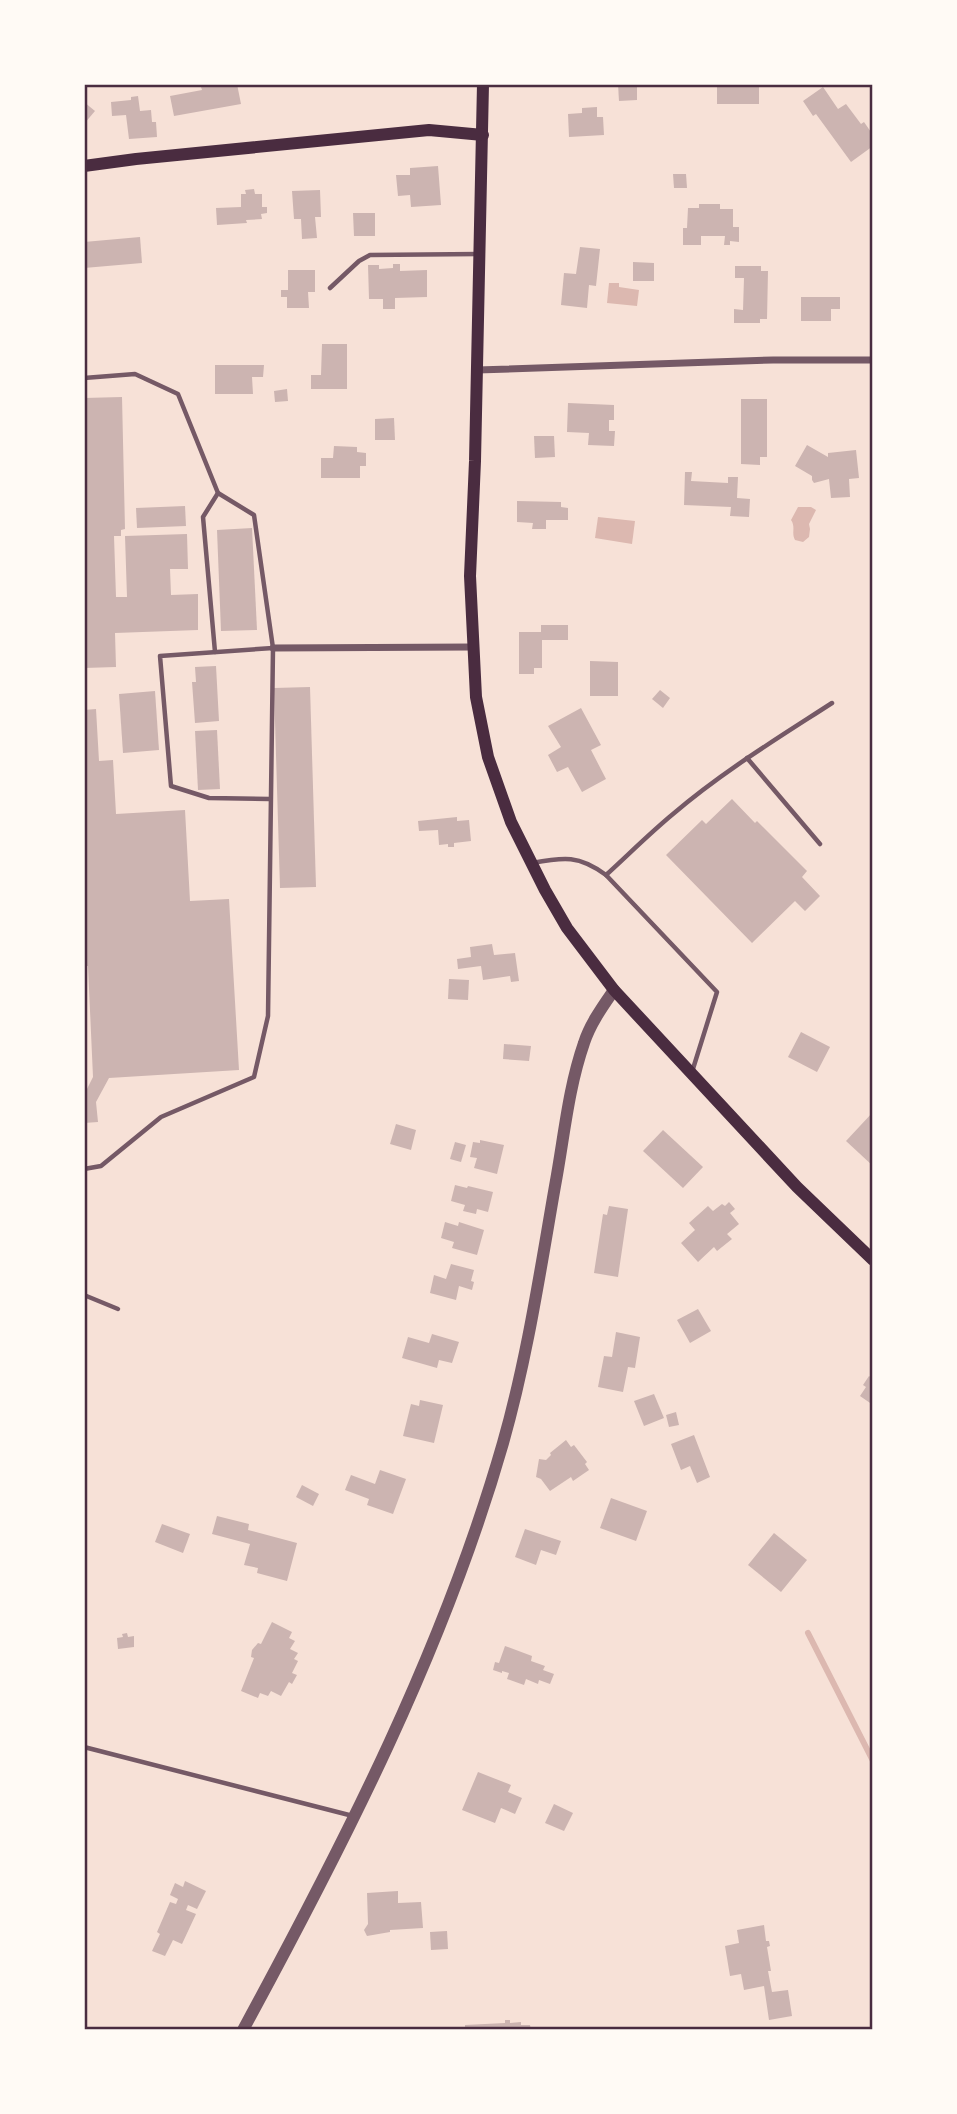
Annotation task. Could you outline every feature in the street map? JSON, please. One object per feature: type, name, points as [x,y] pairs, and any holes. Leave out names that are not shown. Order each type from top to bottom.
[{"type":"main road","points":[[483,84],[470,576],[476,697],[488,757],[511,822],[531,863],[567,928],[614,990],[797,1187],[873,1260]]},
{"type":"main road","points":[[84,166],[429,130],[482,135]]},
{"type":"street","points":[[477,370],[773,360],[873,360]]},
{"type":"street","points":[[273,648],[472,647]]},
{"type":"street","points":[[243,2030],[354,1817],[410,1698],[475,1529],[503,1443],[520,1377],[572,1089],[584,1041],[599,1011],[614,990]]},
{"type":"lane","points":[[330,288],[359,261],[370,255],[480,254]]},
{"type":"lane","points":[[84,378],[135,374],[178,394],[218,493],[254,516],[273,648],[268,1016],[254,1077],[161,1117],[101,1166],[84,1170]]},
{"type":"lane","points":[[215,652],[203,517],[218,493]]},
{"type":"lane","points":[[270,799],[209,798],[171,786],[160,656],[273,648]]},
{"type":"lane","points":[[606,875],[673,813],[747,758],[832,703]]},
{"type":"lane","points":[[747,758],[820,844]]},
{"type":"lane","points":[[531,863],[556,858],[590,863],[606,875],[717,992],[692,1074]]},
{"type":"lane","points":[[84,1295],[118,1309]]},
{"type":"lane","points":[[84,1747],[354,1817]]},
{"type":"shaded area","points":[[609,283],[619,283],[619,287],[639,290],[637,306],[607,303]]},
{"type":"shaded area","points":[[798,507],[811,507],[816,510],[809,524],[809,537],[803,542],[795,540],[793,535],[791,520]]},
{"type":"shaded area","points":[[598,517],[635,521],[632,544],[595,538]]},
{"type":"building","points":[[237,84],[241,104],[174,116],[170,96],[202,90],[201,87]]},
{"type":"building","points":[[618,84],[637,84],[637,100],[619,101]]},
{"type":"building","points":[[717,84],[759,84],[759,104],[717,104]]},
{"type":"building","points":[[823,87],[838,109],[846,104],[873,135],[873,146],[851,162],[816,114],[813,116],[803,101]]},
{"type":"building","points":[[138,96],[140,111],[151,110],[152,122],[156,122],[157,137],[129,139],[126,115],[112,116],[111,102],[131,100],[131,97]]},
{"type":"building","points":[[84,102],[95,111],[84,124]]},
{"type":"building","points":[[597,107],[597,117],[603,117],[604,135],[569,137],[568,114],[582,113],[582,108]]},
{"type":"building","points":[[438,166],[441,205],[411,207],[410,195],[398,196],[396,175],[410,175],[410,168]]},
{"type":"building","points":[[673,174],[686,174],[687,188],[674,188]]},
{"type":"building","points":[[254,189],[255,194],[262,194],[262,207],[267,207],[267,213],[261,214],[262,219],[217,225],[216,208],[241,207],[241,194],[246,194],[245,190]]},
{"type":"building","points":[[320,190],[321,217],[315,217],[317,238],[302,239],[301,219],[294,219],[292,191]]},
{"type":"building","points":[[699,204],[720,204],[720,209],[733,209],[733,227],[739,227],[739,242],[730,241],[730,245],[724,245],[725,236],[701,236],[701,245],[683,245],[683,228],[687,228],[688,208],[699,208]]},
{"type":"building","points":[[353,213],[375,213],[375,236],[354,236]]},
{"type":"building","points":[[140,237],[142,263],[84,268],[84,242]]},
{"type":"building","points":[[580,247],[600,249],[596,286],[589,285],[587,308],[561,305],[564,273],[576,274]]},
{"type":"building","points":[[633,262],[654,263],[654,281],[633,281]]},
{"type":"building","points":[[393,264],[400,264],[400,271],[427,270],[427,297],[395,298],[395,309],[383,309],[383,299],[369,299],[368,265],[379,265],[379,269],[393,268]]},
{"type":"building","points":[[735,266],[761,266],[761,271],[768,271],[767,319],[760,319],[760,323],[734,323],[734,309],[743,310],[744,278],[735,278]]},
{"type":"building","points":[[288,270],[315,270],[315,292],[308,292],[309,308],[287,308],[287,297],[281,297],[281,290],[288,290]]},
{"type":"building","points":[[801,297],[840,297],[840,309],[831,309],[831,321],[801,321]]},
{"type":"building","points":[[322,344],[347,344],[347,389],[311,389],[311,375],[321,375]]},
{"type":"building","points":[[215,365],[264,365],[263,377],[252,377],[253,394],[215,394]]},
{"type":"building","points":[[287,389],[288,401],[275,402],[274,391]]},
{"type":"building","points":[[122,397],[125,529],[121,530],[121,536],[114,536],[116,597],[127,597],[125,536],[187,534],[188,569],[170,569],[171,595],[198,594],[198,630],[115,633],[116,667],[84,668],[84,398]]},
{"type":"building","points":[[741,399],[767,399],[767,457],[760,457],[760,465],[741,464]]},
{"type":"building","points":[[568,403],[614,405],[614,420],[609,420],[609,431],[615,431],[614,446],[588,445],[589,433],[567,432]]},
{"type":"building","points":[[394,418],[395,440],[375,440],[375,419]]},
{"type":"building","points":[[534,436],[554,436],[555,457],[535,458]]},
{"type":"building","points":[[807,445],[828,457],[828,453],[856,450],[859,478],[849,479],[850,497],[831,498],[829,479],[814,483],[812,476],[795,466]]},
{"type":"building","points":[[334,446],[357,447],[357,452],[366,453],[366,466],[360,466],[360,478],[321,478],[321,458],[333,458]]},
{"type":"building","points":[[685,472],[692,472],[691,481],[728,483],[728,477],[738,477],[737,498],[750,499],[749,517],[730,516],[731,507],[684,505]]},
{"type":"building","points":[[517,501],[561,502],[561,507],[568,508],[568,520],[546,520],[546,529],[532,529],[533,523],[517,522]]},
{"type":"building","points":[[185,506],[186,526],[137,528],[136,508]]},
{"type":"building","points":[[252,528],[257,630],[221,631],[217,530]]},
{"type":"building","points":[[541,625],[568,625],[568,640],[542,640],[542,668],[534,668],[534,674],[519,674],[519,632],[541,632]]},
{"type":"building","points":[[590,661],[618,662],[618,696],[590,696]]},
{"type":"building","points":[[216,666],[219,721],[195,723],[192,682],[196,682],[195,667]]},
{"type":"building","points":[[310,687],[316,887],[280,888],[274,688]]},
{"type":"building","points":[[660,690],[670,698],[663,708],[652,699]]},
{"type":"building","points":[[155,691],[159,750],[123,753],[119,694]]},
{"type":"building","points":[[581,708],[601,745],[591,750],[606,779],[582,792],[568,767],[557,772],[548,755],[561,747],[548,726]]},
{"type":"building","points":[[96,709],[99,761],[113,760],[116,814],[185,810],[190,901],[229,899],[239,1070],[109,1078],[96,1102],[98,1122],[84,1123],[84,1095],[93,1077],[88,966],[84,966],[84,710]]},
{"type":"building","points":[[217,730],[220,789],[198,790],[195,731]]},
{"type":"building","points":[[732,799],[807,871],[802,877],[820,896],[805,911],[795,901],[752,943],[666,855],[702,820],[706,824]]},
{"type":"building","points":[[457,817],[457,821],[469,820],[471,841],[454,843],[454,847],[448,847],[448,844],[439,845],[438,830],[419,831],[418,821]]},
{"type":"building","points":[[492,944],[494,955],[515,953],[519,981],[511,982],[510,976],[483,980],[481,966],[458,969],[457,959],[471,957],[470,947]]},
{"type":"building","points":[[449,979],[469,980],[468,1000],[448,999]]},
{"type":"building","points":[[801,1032],[830,1047],[817,1072],[788,1057]]},
{"type":"building","points":[[504,1044],[531,1046],[529,1061],[503,1059]]},
{"type":"building","points":[[873,1112],[873,1166],[846,1141]]},
{"type":"building","points":[[396,1124],[416,1130],[411,1150],[390,1144]]},
{"type":"building","points":[[663,1130],[703,1167],[683,1188],[643,1151]]},
{"type":"building","points":[[86,1134],[87,1153],[84,1153]]},
{"type":"building","points":[[480,1140],[504,1145],[497,1174],[474,1168],[477,1158],[470,1157],[473,1142],[480,1143]]},
{"type":"building","points":[[455,1142],[466,1145],[461,1162],[450,1159]]},
{"type":"building","points":[[455,1185],[493,1192],[488,1212],[477,1209],[476,1214],[463,1211],[465,1205],[451,1201]]},
{"type":"building","points":[[729,1202],[735,1209],[730,1213],[739,1224],[727,1234],[732,1239],[717,1251],[714,1247],[698,1262],[681,1243],[695,1230],[689,1223],[708,1206],[713,1211]]},
{"type":"building","points":[[609,1206],[628,1209],[618,1277],[594,1273],[603,1214],[607,1215]]},
{"type":"building","points":[[445,1222],[458,1226],[459,1222],[484,1230],[477,1255],[452,1248],[454,1242],[441,1238]]},
{"type":"building","points":[[451,1264],[474,1270],[472,1290],[459,1286],[456,1300],[430,1293],[434,1275],[446,1279]]},
{"type":"building","points":[[698,1309],[711,1331],[690,1343],[677,1320]]},
{"type":"building","points":[[616,1332],[640,1337],[635,1368],[628,1367],[623,1392],[598,1387],[604,1356],[612,1357]]},
{"type":"building","points":[[432,1334],[459,1342],[452,1363],[439,1360],[437,1368],[402,1358],[408,1337],[429,1343]]},
{"type":"building","points":[[869,1376],[873,1379],[873,1405],[860,1396]]},
{"type":"building","points":[[654,1394],[664,1418],[644,1426],[634,1401]]},
{"type":"building","points":[[420,1400],[443,1405],[434,1443],[403,1436],[411,1404],[419,1406]]},
{"type":"building","points":[[676,1412],[679,1425],[669,1427],[666,1415]]},
{"type":"building","points":[[694,1435],[710,1477],[697,1483],[690,1466],[681,1470],[671,1444]]},
{"type":"building","points":[[566,1440],[571,1447],[574,1445],[587,1462],[585,1464],[589,1470],[573,1481],[571,1477],[550,1491],[541,1479],[536,1477],[539,1459],[546,1460],[550,1453]]},
{"type":"building","points":[[380,1470],[406,1479],[393,1514],[367,1505],[369,1499],[345,1490],[351,1475],[375,1484]]},
{"type":"building","points":[[302,1485],[319,1494],[313,1506],[296,1497]]},
{"type":"building","points":[[611,1498],[647,1511],[636,1541],[600,1528]]},
{"type":"building","points":[[217,1516],[249,1524],[248,1530],[297,1543],[287,1581],[257,1573],[258,1568],[244,1565],[250,1544],[212,1534]]},
{"type":"building","points":[[162,1524],[190,1534],[183,1553],[155,1542]]},
{"type":"building","points":[[525,1529],[561,1541],[556,1555],[541,1550],[536,1565],[515,1557]]},
{"type":"building","points":[[774,1533],[807,1560],[781,1592],[748,1565]]},
{"type":"building","points":[[272,1622],[292,1632],[289,1638],[295,1641],[290,1649],[298,1653],[294,1659],[298,1661],[292,1673],[297,1675],[292,1684],[289,1682],[281,1696],[271,1691],[268,1696],[260,1693],[258,1698],[241,1691],[254,1658],[251,1657],[252,1650],[258,1643],[261,1644]]},
{"type":"building","points":[[127,1633],[128,1637],[134,1636],[134,1647],[118,1649],[117,1638]]},
{"type":"building","points":[[505,1646],[532,1656],[531,1661],[545,1666],[543,1670],[554,1674],[550,1684],[539,1680],[538,1684],[526,1679],[524,1685],[507,1679],[509,1673],[493,1670],[495,1662],[499,1663]]},
{"type":"building","points":[[478,1772],[511,1785],[508,1792],[522,1798],[515,1814],[501,1808],[495,1823],[462,1810]]},
{"type":"building","points":[[554,1804],[573,1813],[564,1831],[545,1823]]},
{"type":"building","points":[[185,1881],[206,1891],[197,1909],[188,1905],[186,1910],[196,1914],[182,1944],[173,1940],[165,1956],[152,1951],[160,1934],[157,1932],[170,1902],[176,1904],[178,1899],[170,1895],[175,1883],[183,1887]]},
{"type":"building","points":[[398,1891],[398,1903],[421,1902],[423,1928],[390,1930],[367,1936],[364,1930],[368,1924],[367,1893]]},
{"type":"building","points":[[764,1925],[766,1941],[769,1941],[770,1946],[767,1947],[771,1971],[768,1971],[772,1992],[788,1990],[792,2016],[769,2020],[764,1986],[744,1990],[741,1974],[730,1976],[725,1946],[739,1943],[737,1930]]},
{"type":"building","points":[[447,1931],[448,1949],[431,1950],[430,1932]]},
{"type":"building","points":[[505,2020],[530,2025],[531,2030],[465,2030],[465,2025],[505,2023]]},
{"type":"waterway","points":[[808,1633],[873,1761]]}]
